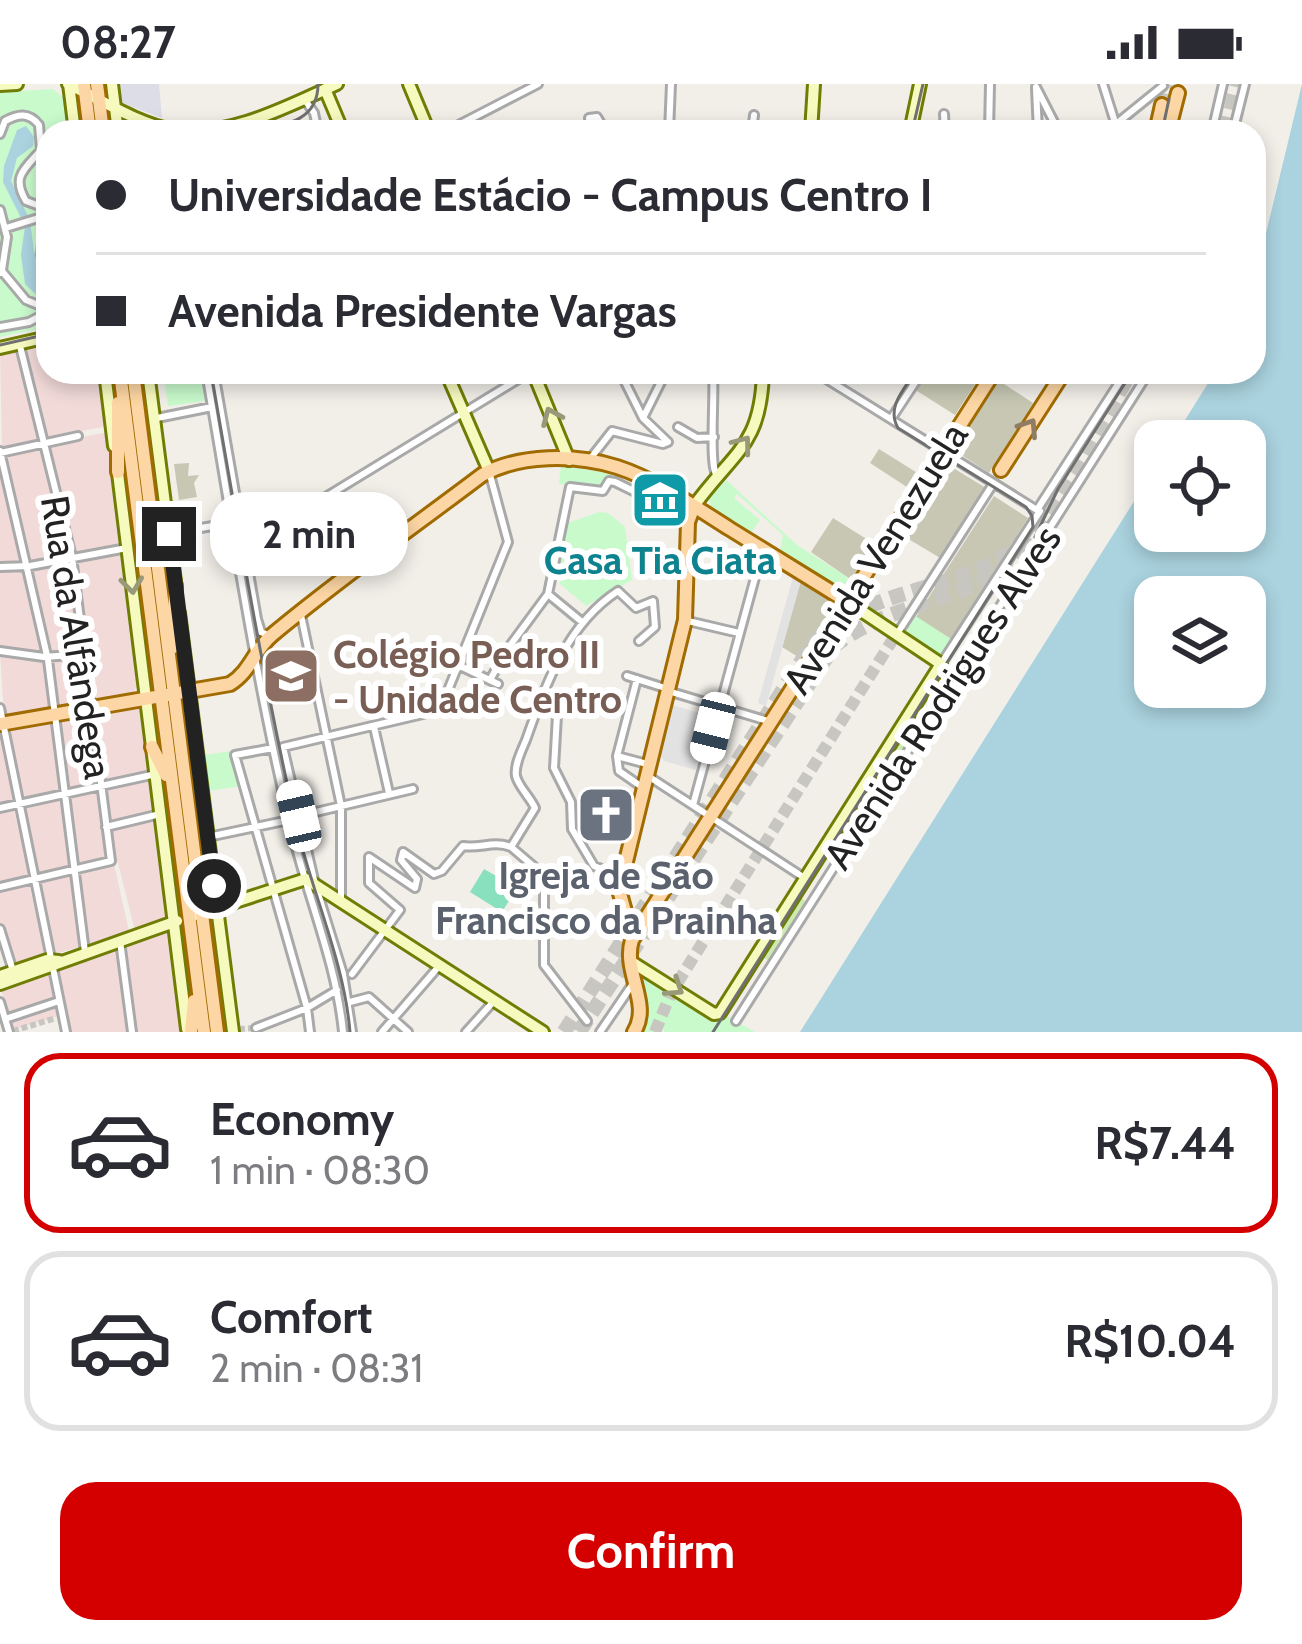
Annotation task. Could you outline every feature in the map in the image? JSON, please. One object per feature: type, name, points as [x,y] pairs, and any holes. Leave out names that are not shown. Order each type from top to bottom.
[{"type":"main road","points":[[90,120],[91,90]]},
{"type":"main road","points":[[91,90],[100,120]]},
{"type":"main road","points":[[1171,120],[1178,93]]},
{"type":"main road","points":[[1159,120],[1162,105]]},
{"type":"main road","points":[[118,472],[120,384]]},
{"type":"main road","points":[[122,384],[196,915],[204,1032]]},
{"type":"main road","points":[[135,384],[171,672]]},
{"type":"main road","name":"Avenida Venezuela","points":[[630,954],[640,926],[986,384]]},
{"type":"main road","points":[[1001,470],[1056,384]]},
{"type":"main road","points":[[2,724],[230,684],[250,667],[271,635],[301,612],[489,471],[525,461],[569,460],[623,469],[694,506],[848,602]]},
{"type":"main road","points":[[640,926],[622,906],[622,877],[685,620],[688,522],[694,506]]},
{"type":"main road","points":[[175,586],[168,695],[175,798],[217,1032]]},
{"type":"main road","points":[[152,747],[175,798]]},
{"type":"main road","points":[[630,954],[641,1016],[634,1032]]},
{"type":"main road","points":[[189,1032],[197,982]]},
{"type":"street","points":[[2,84],[17,84]]},
{"type":"street","points":[[74,120],[69,84],[91,90],[144,120]]},
{"type":"street","points":[[112,84],[116,120]]},
{"type":"street","points":[[409,84],[424,120]]},
{"type":"street","points":[[468,120],[538,84]]},
{"type":"street","points":[[669,120],[670,84]]},
{"type":"street","points":[[812,120],[814,84]]},
{"type":"street","points":[[912,120],[920,84]]},
{"type":"street","points":[[989,120],[990,84]]},
{"type":"street","points":[[1103,84],[1114,120]]},
{"type":"street","points":[[1215,120],[1223,84]]},
{"type":"street","points":[[1236,120],[1245,84]]},
{"type":"street","points":[[1036,86],[1037,120]]},
{"type":"street","points":[[1036,86],[1053,120]]},
{"type":"street","points":[[1126,120],[1163,86]]},
{"type":"street","points":[[247,120],[282,111],[331,87],[340,120]]},
{"type":"street","points":[[305,100],[315,120]]},
{"type":"street","points":[[944,114],[944,120]]},
{"type":"street","points":[[753,120],[754,115]]},
{"type":"street","points":[[0,134],[5,121],[16,116],[36,121]]},
{"type":"street","points":[[36,154],[22,168],[18,182],[26,201],[36,207]]},
{"type":"street","points":[[0,210],[6,228],[0,272],[36,305]]},
{"type":"street","points":[[6,228],[36,218]]},
{"type":"street","points":[[0,327],[36,318]]},
{"type":"street","points":[[0,348],[36,340]]},
{"type":"street","name":"Rua da Alfândega","points":[[19,344],[72,556],[111,861],[74,870]]},
{"type":"street","points":[[107,384],[161,813],[235,1031]]},
{"type":"street","points":[[150,384],[208,837],[196,915],[189,1032]]},
{"type":"street","points":[[211,384],[259,627],[271,635]]},
{"type":"street","points":[[212,384],[256,654],[299,816],[309,881],[325,899],[350,1002],[352,1032]]},
{"type":"street","points":[[310,1032],[235,755],[440,710],[508,542],[489,471],[451,384]]},
{"type":"street","points":[[169,534],[312,504],[511,384]]},
{"type":"street","points":[[536,384],[569,460]]},
{"type":"street","points":[[588,462],[612,431],[663,445],[668,442],[643,418],[626,384]]},
{"type":"street","points":[[643,418],[660,384]]},
{"type":"street","points":[[713,384],[711,466],[717,476]]},
{"type":"street","points":[[694,506],[757,425],[762,384]]},
{"type":"street","points":[[834,384],[1039,510]]},
{"type":"street","points":[[891,419],[914,384]]},
{"type":"street","name":"Avenida Rodrigues Alves","points":[[630,954],[714,1014],[720,1013],[1118,384]]},
{"type":"street","name":"Avenida Rodrigues Alves","points":[[736,1022],[1141,384]]},
{"type":"street","points":[[154,419],[212,407]]},
{"type":"street","points":[[678,427],[697,438],[714,437]]},
{"type":"street","points":[[78,436],[0,452],[46,657],[85,952]]},
{"type":"street","points":[[458,665],[494,682],[506,651],[548,594],[570,487],[603,490],[609,481],[615,482],[658,503]]},
{"type":"street","points":[[897,634],[993,484]]},
{"type":"street","points":[[0,567],[25,567],[128,548]]},
{"type":"street","points":[[694,805],[763,549]]},
{"type":"street","points":[[511,847],[535,805],[515,770],[543,691],[582,622],[593,608],[620,591],[636,608],[653,601],[656,625],[639,641]]},
{"type":"street","points":[[548,594],[582,622]]},
{"type":"street","points":[[848,602],[941,664]]},
{"type":"street","points":[[301,612],[341,806],[341,902]]},
{"type":"street","points":[[685,620],[740,633]]},
{"type":"street","points":[[0,651],[46,657],[84,654]]},
{"type":"street","points":[[627,676],[771,722]]},
{"type":"street","points":[[638,680],[617,756],[619,771],[645,775]]},
{"type":"street","points":[[543,691],[558,698],[554,768],[572,802],[572,829],[594,866],[622,877]]},
{"type":"street","points":[[0,708],[54,962],[59,1017],[66,1032]]},
{"type":"street","points":[[374,727],[389,794]]},
{"type":"street","points":[[278,747],[289,820],[337,990],[343,1032]]},
{"type":"street","points":[[617,756],[805,878]]},
{"type":"street","points":[[0,808],[156,774]]},
{"type":"street","points":[[299,816],[413,789]]},
{"type":"street","points":[[106,827],[161,813]]},
{"type":"street","points":[[208,837],[289,820]]},
{"type":"street","points":[[352,974],[399,908],[369,883],[369,857],[415,888],[417,879],[401,860],[404,852],[434,874],[463,846],[495,842],[511,847],[544,881],[545,969],[587,1021]]},
{"type":"street","points":[[0,887],[74,870]]},
{"type":"street","points":[[0,928],[4,977],[309,881]]},
{"type":"street","points":[[325,899],[341,902],[543,1032]]},
{"type":"street","points":[[121,941],[132,1032]]},
{"type":"street","points":[[382,1032],[440,965]]},
{"type":"street","points":[[600,1032],[633,982]]},
{"type":"street","points":[[256,1028],[337,990]]},
{"type":"street","points":[[350,1002],[362,996],[373,999],[408,1032]]},
{"type":"street","points":[[5,1018],[59,1001]]},
{"type":"street","points":[[466,1032],[494,1001]]},
{"type":"street","points":[[0,1002],[10,1032]]},
{"type":"shaded area","points":[[118,84],[159,84],[162,118],[120,102]]},
{"type":"shaded area","points":[[36,342],[36,384],[101,384],[103,427],[45,438],[22,346]]},
{"type":"shaded area","points":[[19,348],[41,442],[2,450],[0,349]]},
{"type":"shaded area","points":[[917,384],[975,384],[955,415],[914,389]]},
{"type":"shaded area","points":[[995,384],[1004,384],[1033,403],[989,473],[954,450]]},
{"type":"shaded area","points":[[107,435],[121,544],[75,554],[47,444]]},
{"type":"shaded area","points":[[41,446],[69,556],[28,565],[2,456]]},
{"type":"shaded area","points":[[879,449],[919,474],[910,489],[870,463]]},
{"type":"shaded area","points":[[0,460],[23,563],[21,566],[0,565]]},
{"type":"shaded area","points":[[189,463],[188,476],[199,475],[194,483],[197,497],[179,500],[174,464]]},
{"type":"shaded area","points":[[945,463],[986,488],[942,559],[900,534]]},
{"type":"shaded area","points":[[994,496],[1028,518],[951,639],[916,617]]},
{"type":"shaded area","points":[[833,518],[876,545],[850,579],[811,552]]},
{"type":"shaded area","points":[[120,550],[139,683],[131,696],[94,702],[74,559]]},
{"type":"shaded area","points":[[71,561],[82,652],[50,655],[29,568]]},
{"type":"shaded area","points":[[0,568],[24,570],[44,655],[0,650]]},
{"type":"shaded area","points":[[793,577],[801,581],[766,706],[758,703]]},
{"type":"shaded area","points":[[800,583],[837,605],[803,660],[782,647]]},
{"type":"shaded area","points":[[0,652],[46,659],[51,710],[4,717]]},
{"type":"shaded area","points":[[83,656],[88,704],[56,709],[50,658]]},
{"type":"shaded area","points":[[672,705],[710,716],[696,770],[661,756],[656,759]]},
{"type":"shaded area","points":[[140,706],[150,773],[102,783],[94,714]]},
{"type":"shaded area","points":[[88,714],[99,782],[67,792],[56,724],[59,719]]},
{"type":"shaded area","points":[[53,721],[62,793],[20,800],[7,731]]},
{"type":"shaded area","points":[[0,729],[15,800],[0,806]]},
{"type":"shaded area","points":[[151,778],[155,813],[108,825],[104,786]]},
{"type":"shaded area","points":[[99,789],[108,858],[76,867],[67,794]]},
{"type":"shaded area","points":[[64,796],[72,868],[37,876],[22,804]]},
{"type":"shaded area","points":[[13,806],[29,876],[0,884],[0,810]]},
{"type":"shaded area","points":[[156,818],[168,917],[135,931],[118,863],[111,853],[109,828]]},
{"type":"shaded area","points":[[114,864],[129,931],[88,946],[78,872]]},
{"type":"shaded area","points":[[73,874],[82,946],[52,955],[37,884]]},
{"type":"shaded area","points":[[28,882],[47,956],[16,967],[0,924],[0,889]]},
{"type":"shaded area","points":[[171,929],[183,1032],[134,1032],[123,946]]},
{"type":"shaded area","points":[[119,947],[131,1032],[68,1032],[55,967]]},
{"type":"shaded area","points":[[50,970],[59,1016],[12,1030],[0,986]]},
{"type":"green space","points":[[53,89],[65,99],[68,120],[36,120],[36,330],[0,337],[0,92]]},
{"type":"green space","points":[[165,384],[203,384],[205,401],[168,406]]},
{"type":"green space","points":[[561,466],[608,473],[651,493],[608,479],[602,489],[559,484]]},
{"type":"green space","points":[[726,480],[797,545],[855,582],[847,593],[841,593],[711,509],[709,498]],"holes":[[[737,494],[783,535],[780,551],[751,533],[760,520],[734,498]]]},
{"type":"green space","points":[[608,513],[625,527],[632,580],[586,606],[559,583],[564,577],[556,568],[565,524]]},
{"type":"green space","points":[[914,615],[951,639],[937,660],[901,634]]},
{"type":"green space","points":[[909,720],[916,724],[906,746],[873,792],[865,788]]},
{"type":"green space","points":[[231,751],[242,786],[209,791],[205,755]]},
{"type":"green space","points":[[484,869],[517,888],[502,912],[470,892]]},
{"type":"green space","points":[[801,898],[808,903],[771,962],[764,958]]},
{"type":"green space","points":[[631,962],[755,1032],[664,1032],[662,1020],[655,1032],[636,1032]]},
{"type":"water","points":[[1302,84],[1302,1032],[800,1032],[1134,501],[1134,552],[1266,552],[1266,420],[1185,420],[1208,384],[1266,384],[1266,233]]},
{"type":"water","points":[[26,126],[34,137],[33,146],[17,158],[11,181],[30,220],[36,294],[25,284],[21,255],[25,226],[3,182],[17,130]]},
{"type":"tunnel","points":[[1162,105],[1167,84]]},
{"type":"tunnel","points":[[1229,120],[1237,84]]},
{"type":"tunnel","points":[[564,1032],[813,643],[853,613],[975,571],[1017,546],[1054,502],[1124,384]]},
{"type":"tunnel","points":[[579,1032],[834,646],[882,619],[986,579],[1031,545]]},
{"type":"tunnel","points":[[655,1032],[671,993],[900,628]]},
{"type":"tunnel","points":[[13,1031],[56,1018]]},
{"type":"tunnel","points":[[239,1029],[256,1028]]},
{"type":"tram line","points":[[296,120],[311,109],[318,84]]},
{"type":"tram line","points":[[915,120],[923,84]]},
{"type":"tram line","points":[[1165,120],[1169,99]]},
{"type":"tram line","points":[[0,345],[36,337]]},
{"type":"tram line","points":[[213,384],[283,764],[341,978],[350,1032]]},
{"type":"tram line","points":[[713,1032],[1033,527],[1026,507],[898,428],[895,406],[907,384]]},
{"type":"tram line","points":[[1035,537],[1058,489],[1124,384]]},
{"type":"place","name":"Casa Tia Ciata","points":[[660,500]]},
{"type":"place","name":"Colégio Pedro II - Unidade Centro","points":[[291,676]]},
{"type":"place","name":"Igreja de São Francisco da Prainha","points":[[606,815]]},
{"type":"route","points":[[169,534],[214,886]]}]
